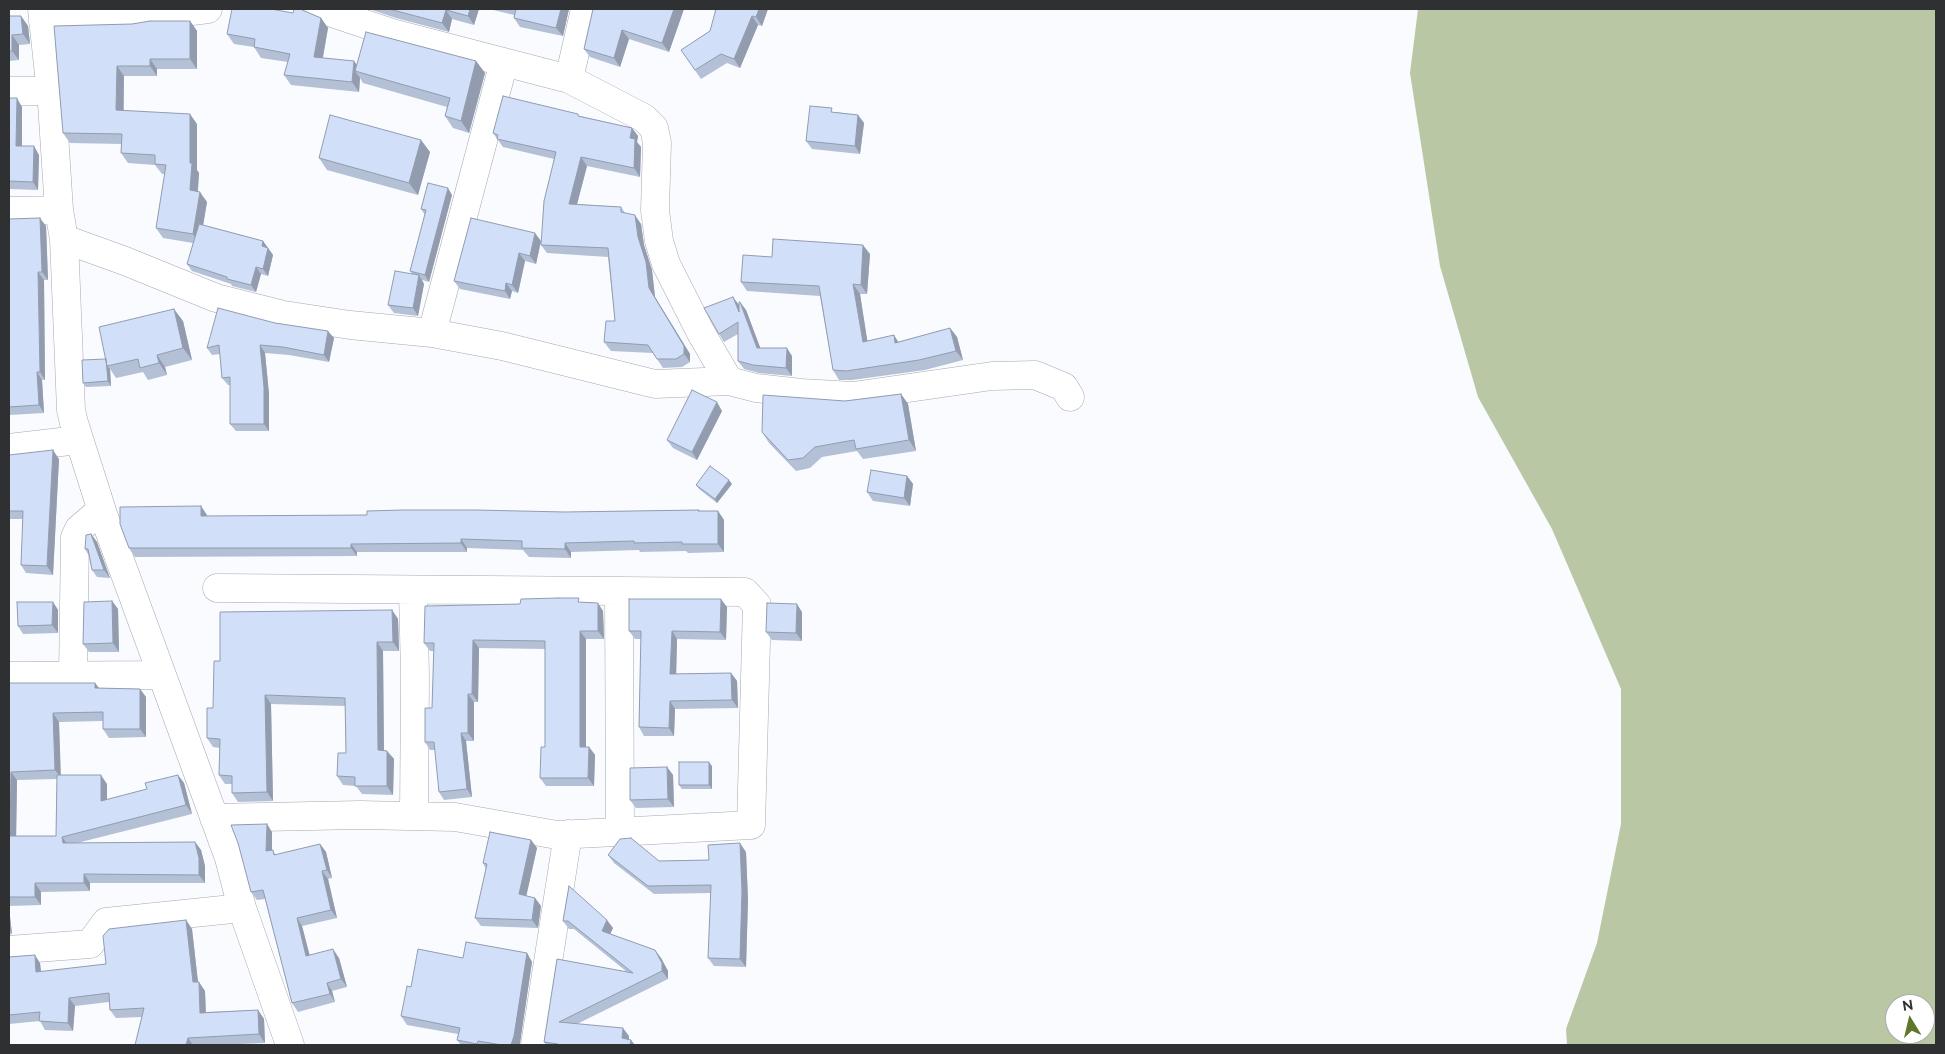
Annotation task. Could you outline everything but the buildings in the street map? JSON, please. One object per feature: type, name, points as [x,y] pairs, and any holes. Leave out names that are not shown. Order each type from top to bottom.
[{"type":"street","points":[[208,9],[138,18],[43,15],[64,239],[71,410],[78,440],[101,510],[229,858],[242,908],[290,1045]]},
{"type":"street","points":[[320,9],[392,32],[569,79],[644,118],[654,128],[657,143],[655,210],[659,241],[666,264],[701,333],[729,381]]},
{"type":"street","points":[[569,79],[585,9]]},
{"type":"street","points":[[432,333],[504,62]]},
{"type":"street","points":[[9,91],[50,91]]},
{"type":"street","points":[[9,211],[60,210]]},
{"type":"street","points":[[64,239],[125,261],[216,298],[284,315],[350,325],[432,333],[502,346],[655,384],[729,381],[756,388],[854,396],[992,376],[1035,375],[1064,387],[1070,398]]},
{"type":"street","points":[[9,448],[78,440]]},
{"type":"street","points":[[74,675],[75,537],[79,529],[101,510]]},
{"type":"street","points":[[214,818],[360,815],[455,817],[557,835],[751,825],[757,605],[744,592],[217,588]]},
{"type":"street","points":[[413,590],[415,675],[414,816]]},
{"type":"street","points":[[619,591],[620,832]]},
{"type":"street","points":[[9,676],[162,675]]},
{"type":"street","points":[[535,1045],[568,834]]},
{"type":"street","points":[[9,950],[90,944],[106,922],[242,908]]},
{"type":"green space","points":[[1418,9],[1936,9],[1936,1045],[1567,1045],[1566,1029],[1597,943],[1621,824],[1621,689],[1552,529],[1478,397],[1440,266],[1410,73]]}]
